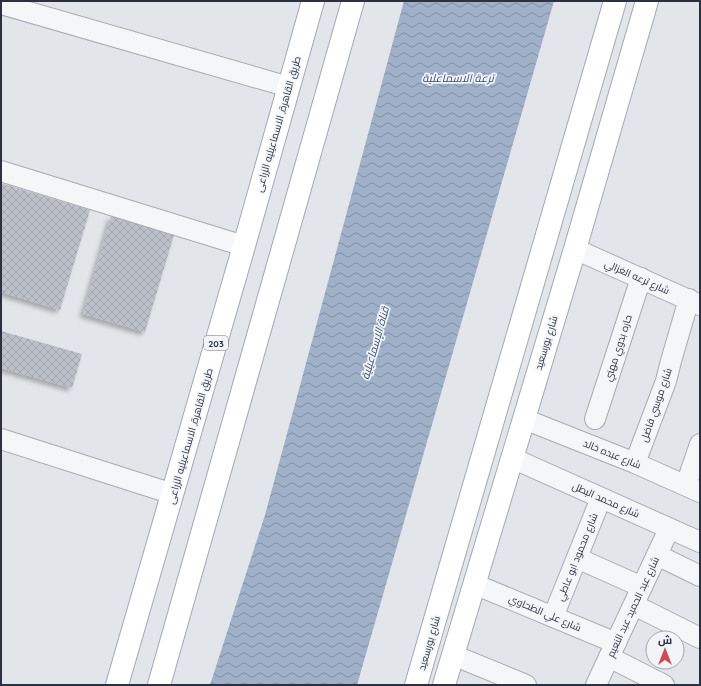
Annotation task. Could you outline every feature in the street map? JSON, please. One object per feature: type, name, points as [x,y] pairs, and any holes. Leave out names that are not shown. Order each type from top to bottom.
[{"type":"main road","name":"طريق القاهرة, الاسماعيليه الزراعى","points":[[117,685],[173,494],[313,1]]},
{"type":"main road","points":[[159,685],[353,1]]},
{"type":"main road","name":"شارع بورسعيد","points":[[416,685],[615,1]]},
{"type":"main road","name":"شارع بورسعيد","points":[[444,685],[575,248],[647,1]]},
{"type":"street","points":[[1,4],[289,87]]},
{"type":"street","points":[[1,171],[244,246]]},
{"type":"street","name":"شارع ترعه الغزالي","points":[[575,248],[694,302]]},
{"type":"street","name":"حاره بدوي مهني","points":[[595,419],[641,278]]},
{"type":"street","name":"شارع موسي فاضل","points":[[635,463],[666,381],[671,361],[694,302]]},
{"type":"street","name":"شارع عبده خالد","points":[[524,419],[635,463],[693,488]]},
{"type":"street","points":[[1,440],[173,494]]},
{"type":"street","points":[[693,488],[700,444]]},
{"type":"street","name":"شارع محمد البطل","points":[[512,458],[700,542]]},
{"type":"street","name":"شارع محمود ابو عاطي","points":[[553,617],[601,498]]},
{"type":"street","name":"شارع عبد الحميد عبد النعيم","points":[[596,685],[669,529]]},
{"type":"street","points":[[657,555],[700,576]]},
{"type":"street","points":[[577,558],[642,587]]},
{"type":"street","name":"شارع علي الطحاوي","points":[[474,584],[553,617],[612,650],[664,685]]},
{"type":"street","points":[[634,605],[700,638]]},
{"type":"street","points":[[453,655],[526,685]]},
{"type":"water","name":"ترعة الاسماعلية","points":[[404,1],[554,1],[357,685],[210,685],[265,515]]},
{"type":"building","points":[[1,183],[90,210],[60,310],[1,292]]},
{"type":"building","points":[[111,216],[174,235],[145,332],[83,314]]},
{"type":"building","points":[[1,331],[82,354],[72,388],[1,368]]},
{"type":"water label","name":"قناة الإسماعيلية","points":[[375,343]]}]
